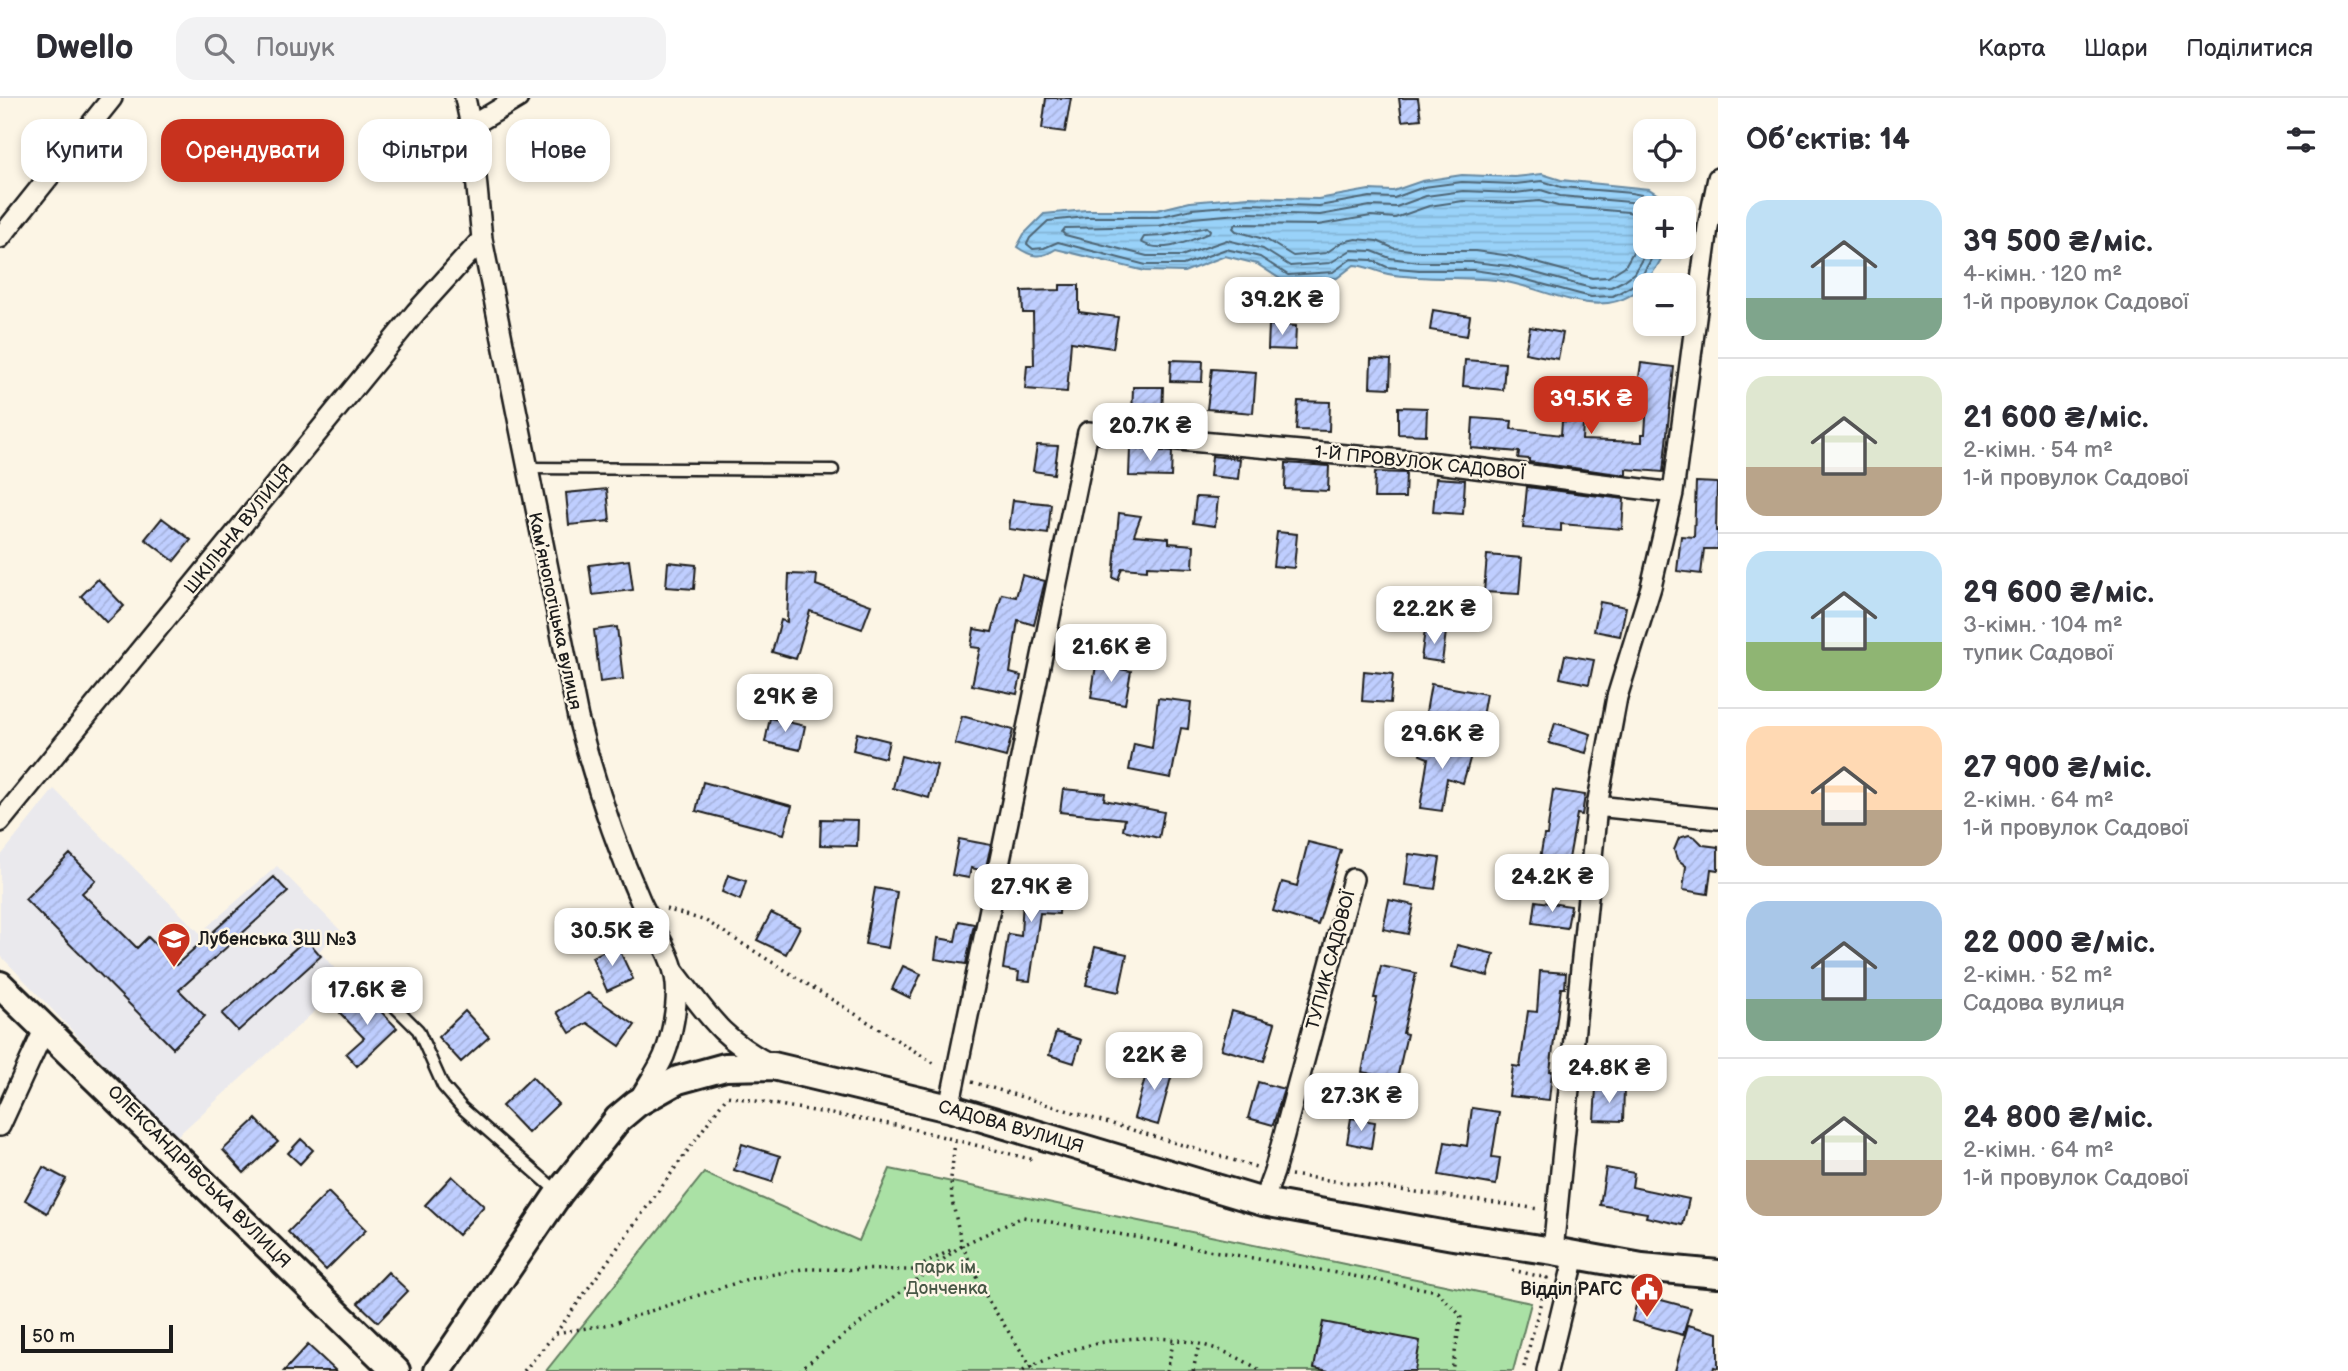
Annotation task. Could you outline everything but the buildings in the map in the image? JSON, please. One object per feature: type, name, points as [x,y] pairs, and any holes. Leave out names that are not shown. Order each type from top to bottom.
[{"type":"main road","name":"ОЛЕКСАНДРІВСЬКА ВУЛИЦЯ","points":[[0,985],[396,1371]]},
{"type":"main road","name":"САДОВА ВУЛИЦЯ","points":[[438,1371],[559,1193],[618,1119],[637,1103],[678,1080],[725,1067],[773,1066],[949,1108],[1263,1202],[1642,1267],[1718,1275]]},
{"type":"street","points":[[0,238],[112,98]]},
{"type":"street","name":"Камʼянопотіцька вулиця","points":[[465,98],[470,119]]},
{"type":"street","points":[[483,119],[518,98]]},
{"type":"street","points":[[1547,1371],[1564,1253],[1559,1212],[1597,806],[1617,697],[1651,587],[1673,493],[1713,229],[1718,178]]},
{"type":"street","name":"Камʼянопотіцька вулиця","points":[[476,182],[482,239],[578,718],[616,843],[676,981],[675,1005],[664,1056],[637,1103]]},
{"type":"street","name":"ШКІЛЬНА ВУЛИЦЯ","points":[[0,822],[416,312],[482,239]]},
{"type":"street","name":"1-Й ПРОВУЛОК САДОВОЇ","points":[[949,1108],[1087,432],[1437,463],[1673,493]]},
{"type":"street","points":[[1597,806],[1718,819]]},
{"type":"street","name":"ТУПИК САДОВОЇ","points":[[1263,1202],[1274,1172],[1353,878]]},
{"type":"street","points":[[671,967],[707,1016],[726,1036],[748,1053],[773,1066]]},
{"type":"street","points":[[0,1126],[46,1028]]},
{"type":"lane","points":[[526,468],[832,470]]},
{"type":"lane","points":[[393,1005],[418,1030],[443,1086],[462,1108],[559,1193]]},
{"type":"path","points":[[640,901],[706,921],[955,1077],[1274,1172],[1559,1212]]},
{"type":"path","points":[[524,1371],[556,1333],[727,1096],[901,1126],[1037,1160]]},
{"type":"path","points":[[949,1108],[956,1141],[951,1178],[953,1200],[962,1245],[988,1300],[1033,1369]]},
{"type":"path","points":[[556,1333],[611,1324],[748,1279],[802,1269],[913,1270],[1023,1217],[1437,1291],[1461,1316],[1452,1371]]},
{"type":"path","points":[[800,1371],[962,1245]]},
{"type":"path","points":[[1511,1270],[1547,1278],[1523,1371]]},
{"type":"path","points":[[1023,1371],[1033,1369],[1069,1349],[1109,1339],[1139,1337],[1199,1344],[1228,1354],[1261,1371]]},
{"type":"path","points":[[1167,1371],[1174,1339]]},
{"type":"path","points":[[1193,1371],[1199,1344]]},
{"type":"shaded area","name":"Лубенська ЗШ №3","points":[[54,789],[200,933],[277,866],[341,931],[319,951],[347,982],[175,1138],[0,955],[0,857]]},
{"type":"green space","name":"парк ім. Донченка","points":[[890,1169],[1531,1303],[1513,1371],[546,1371],[704,1173],[859,1241]]},
{"type":"water","points":[[1542,174],[1561,180],[1649,189],[1660,196],[1633,196],[1633,259],[1661,259],[1656,269],[1653,273],[1633,273],[1633,294],[1619,301],[1600,304],[1581,302],[1502,281],[1396,275],[1354,265],[1337,278],[1285,282],[1257,264],[1225,256],[1184,272],[1145,271],[1056,249],[1036,256],[1017,247],[1024,234],[1044,214],[1086,210],[1157,210],[1190,202],[1249,197],[1318,199],[1369,190],[1393,191],[1422,181],[1462,175],[1515,177]]},
{"type":"place","name":"Лубенська ЗШ №3","points":[[174,969]]},
{"type":"place","name":"Відділ РАГС","points":[[1647,1319]]}]
